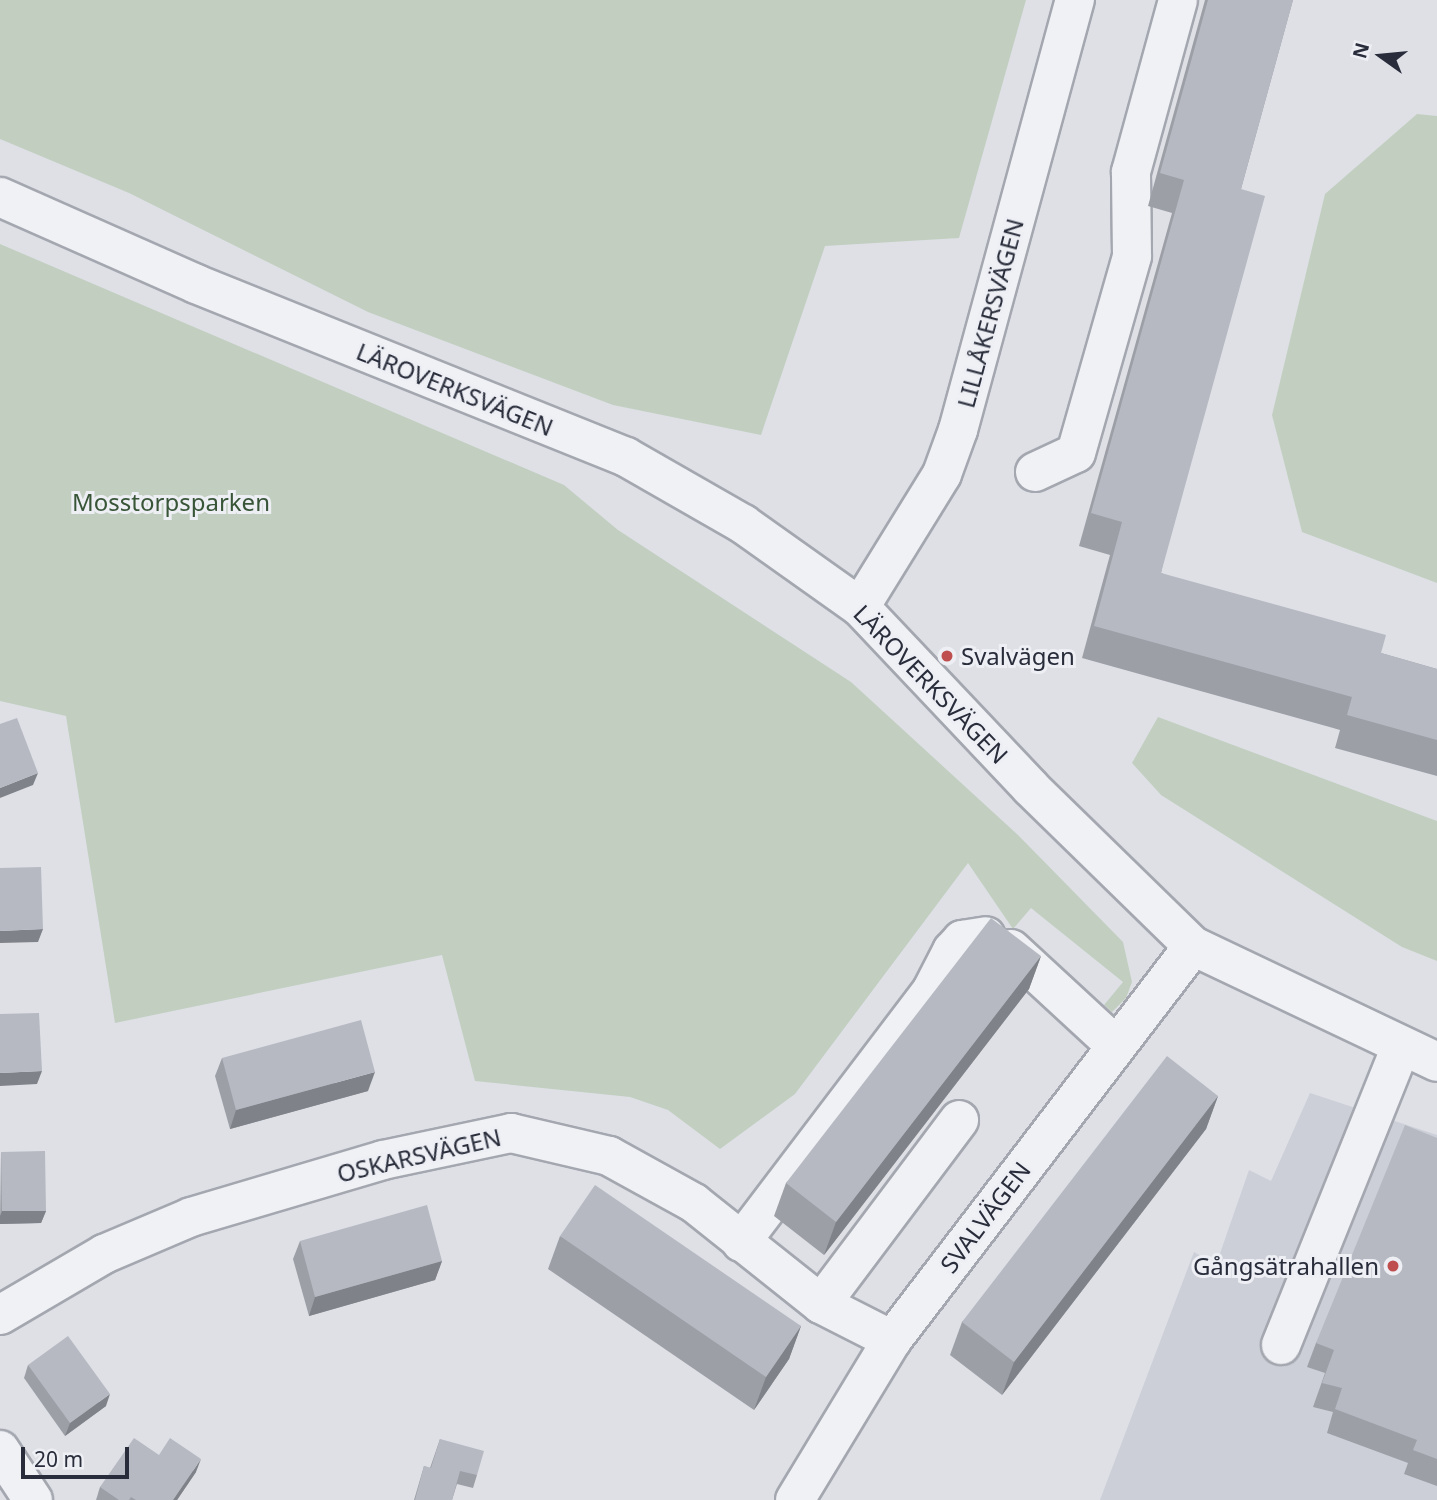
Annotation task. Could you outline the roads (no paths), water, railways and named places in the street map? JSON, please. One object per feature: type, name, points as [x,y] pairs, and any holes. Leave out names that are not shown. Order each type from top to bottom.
[{"type":"street","name":"LILLÅKERSVÄGEN","points":[[860,607],[942,474],[958,430],[1075,0]]},
{"type":"street","points":[[1035,472],[1076,453],[1132,256],[1131,172],[1172,2]]},
{"type":"street","name":"LÄROVERKSVÄGEN","points":[[0,198],[626,457],[743,524],[860,607],[1031,788],[1193,946],[1437,1062]]},
{"type":"street","points":[[741,1242],[932,990],[952,951],[962,940],[998,943],[1116,1046]]},
{"type":"street","name":"SVALVÄGEN","points":[[795,1500],[892,1340],[1193,946]]},
{"type":"street","points":[[1282,1345],[1401,1047]]},
{"type":"street","points":[[821,1304],[959,1120]]},
{"type":"street","name":"OSKARSVÄGEN","points":[[0,1315],[104,1254],[191,1217],[383,1160],[511,1133],[609,1156],[694,1203],[821,1304],[892,1340]]},
{"type":"street","points":[[0,1450],[33,1500]]},
{"type":"place","name":"Svalvägen","points":[[947,656]]},
{"type":"place","name":"Gångsätrahallen","points":[[1393,1266]]},
{"type":"park label","name":"Mosstorpsparken","points":[[171,502]]}]
